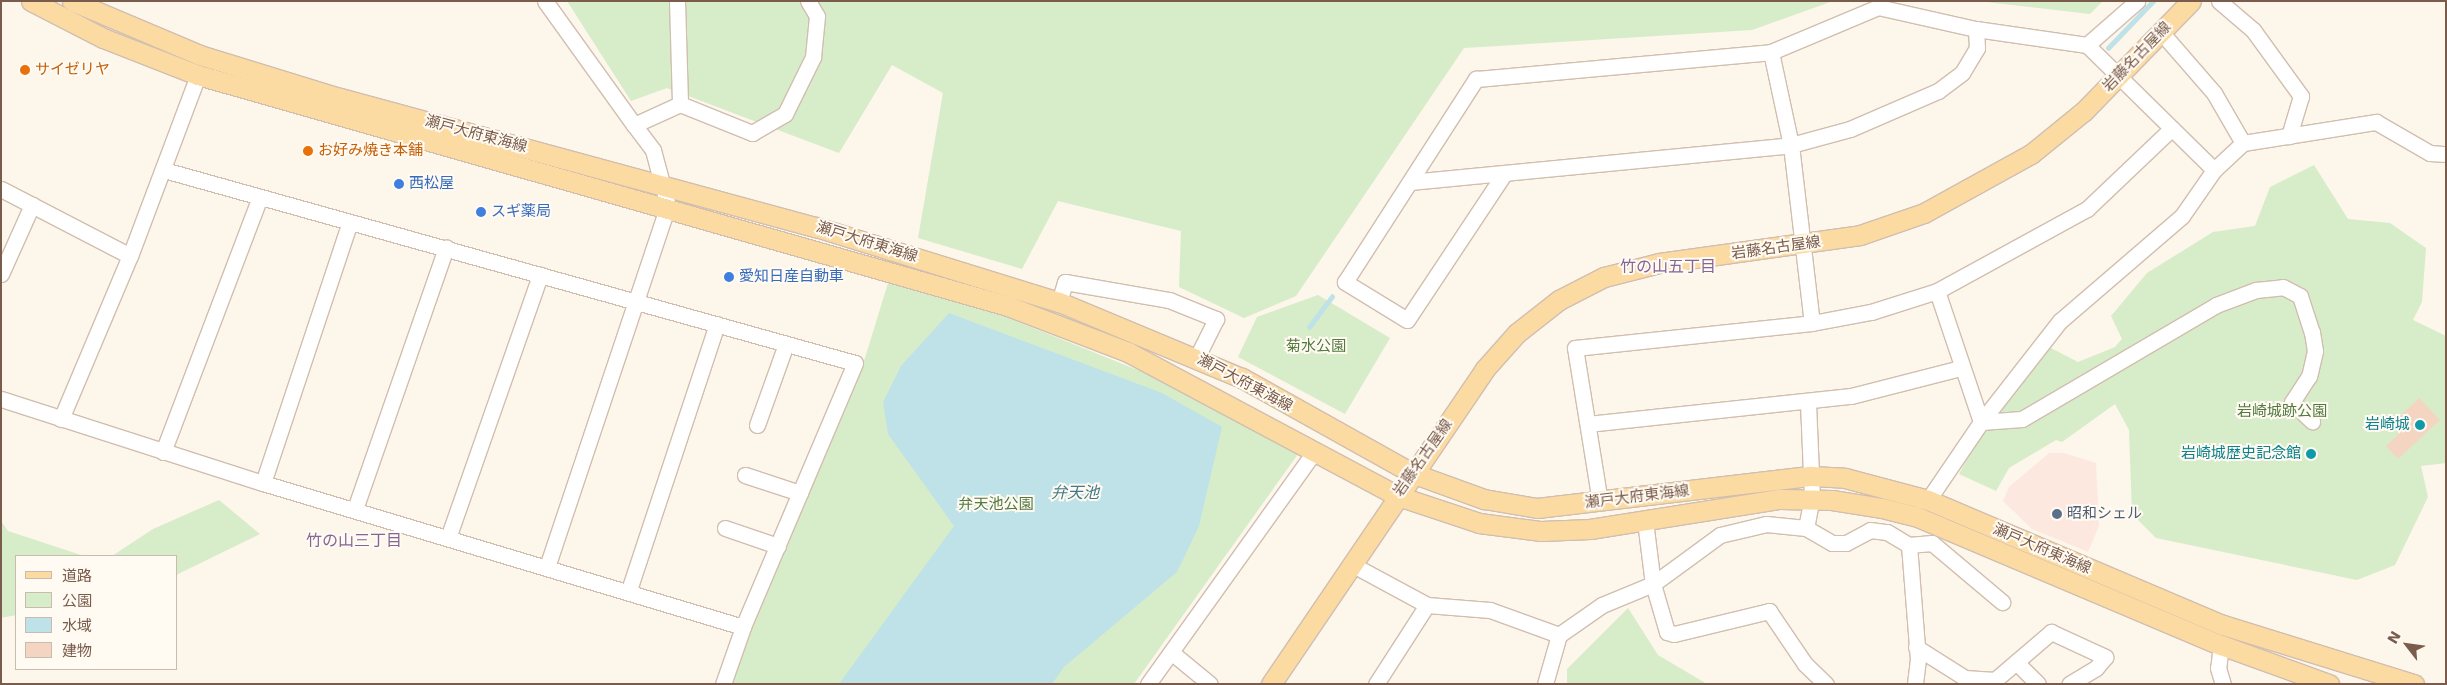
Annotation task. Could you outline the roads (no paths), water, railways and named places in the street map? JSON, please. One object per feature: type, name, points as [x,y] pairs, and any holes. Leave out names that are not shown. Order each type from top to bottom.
[{"type":"main road","name":"瀬戸大府東海線","points":[[31,1],[103,38],[198,75],[497,162],[668,206],[1008,306],[1128,352],[1398,496],[1479,523],[1541,531],[1645,521],[1780,499],[1812,498],[1915,516],[2222,645],[2329,684]]},
{"type":"main road","name":"瀬戸大府東海線","points":[[72,1],[200,56],[340,98],[662,184],[825,230],[1059,302],[1197,357],[1242,378],[1412,473],[1484,499],[1537,508],[1811,476],[1845,478],[1928,500],[2223,625],[2414,684]]},
{"type":"main road","name":"岩藤名古屋線","points":[[1271,684],[1353,565],[1412,473],[1484,370],[1517,333],[1559,300],[1604,277],[1659,263],[1803,245],[1860,235],[1924,213],[1974,189],[2031,154],[2084,111],[2191,1]]},
{"type":"street","points":[[545,1],[653,150],[668,206],[639,301],[547,567]]},
{"type":"street","points":[[677,1],[680,104]]},
{"type":"street","points":[[634,125],[680,104],[752,134],[785,114],[813,57],[817,16],[808,1]]},
{"type":"street","points":[[2087,45],[2137,1]]},
{"type":"street","points":[[2218,1],[2252,30],[2301,96],[2289,136]]},
{"type":"street","points":[[1504,174],[1407,320],[1345,282],[1476,79],[1771,52],[1878,7],[1976,29],[2087,45],[2117,78],[2214,170]]},
{"type":"street","points":[[1410,182],[1791,144],[1850,129],[1938,91],[1962,73],[1978,48],[1976,29]]},
{"type":"street","points":[[2161,32],[2214,93],[2243,143]]},
{"type":"street","points":[[1771,52],[1791,144],[1812,323]]},
{"type":"street","points":[[61,418],[130,256],[164,170],[198,75]]},
{"type":"street","points":[[1928,500],[1981,422],[2060,321],[2182,216],[2214,170],[2243,143],[2376,122],[2430,153],[2446,154]]},
{"type":"street","points":[[1600,502],[1575,348],[1812,323],[1870,312],[1937,291],[2087,209],[2171,129]]},
{"type":"street","points":[[164,170],[446,247],[855,363],[743,627],[723,684]]},
{"type":"street","points":[[1,189],[130,256]]},
{"type":"street","points":[[163,452],[260,196]]},
{"type":"street","points":[[1,274],[32,205]]},
{"type":"street","points":[[263,483],[350,222]]},
{"type":"street","points":[[355,509],[446,247]]},
{"type":"street","points":[[448,538],[540,275]]},
{"type":"street","points":[[1059,302],[1066,282],[1169,300],[1216,319],[1197,357]]},
{"type":"street","points":[[1981,422],[2022,418],[2216,305],[2256,290],[2283,287],[2300,296],[2312,332],[2315,351],[2309,376],[2292,402],[2312,421]]},
{"type":"street","points":[[1937,291],[1960,368],[1981,422]]},
{"type":"street","points":[[629,590],[717,324]]},
{"type":"street","points":[[757,425],[786,344]]},
{"type":"street","points":[[1588,424],[1851,396],[1960,368]]},
{"type":"street","points":[[1,399],[263,483],[629,590],[743,627]]},
{"type":"street","points":[[1806,528],[1812,498],[1808,401]]},
{"type":"street","points":[[1148,684],[1315,451]]},
{"type":"street","points":[[745,475],[800,493]]},
{"type":"street","points":[[1645,521],[1653,584],[1666,632],[1674,634],[1770,611],[1805,664],[1826,684]]},
{"type":"street","points":[[1545,684],[1559,635],[1602,605],[1653,584],[1720,535],[1766,524],[1806,528],[1832,544],[1846,543],[1870,530],[1887,532],[1909,545],[1932,543],[2002,602]]},
{"type":"street","points":[[725,528],[778,546]]},
{"type":"street","points":[[1909,545],[1916,647],[1915,684]]},
{"type":"street","points":[[1353,565],[1427,605],[1490,610],[1559,635]]},
{"type":"street","points":[[1376,684],[1427,605]]},
{"type":"street","points":[[1916,647],[1965,678],[1994,680],[2051,632],[2105,657],[2096,668],[2069,684]]},
{"type":"street","points":[[2222,645],[2218,668],[2223,684]]},
{"type":"street","points":[[1171,652],[1210,684]]},
{"type":"street","points":[[2016,662],[2038,684]]},
{"type":"water","name":"弁天池","points":[[949,313],[1162,393],[1222,427],[1199,526],[1177,572],[1064,667],[1052,684],[839,684],[954,526],[888,434],[883,402],[901,366]]},
{"type":"waterway","points":[[2108,48],[2153,1]]},
{"type":"waterway","points":[[1309,327],[1332,297]]},
{"type":"place","name":"サイゼリヤ","points":[[25,70]]},
{"type":"place","name":"お好み焼き本舗","points":[[308,151]]},
{"type":"place","name":"西松屋","points":[[399,184]]},
{"type":"place","name":"スギ薬局","points":[[481,212]]},
{"type":"place","name":"愛知日産自動車","points":[[729,277]]},
{"type":"place","name":"岩崎城","points":[[2420,425]]},
{"type":"place","name":"岩崎城歴史記念館","points":[[2311,454]]},
{"type":"place","name":"昭和シェル","points":[[2057,514]]},
{"type":"district","name":"竹の山五丁目","points":[[1668,267]]},
{"type":"district","name":"竹の山三丁目","points":[[354,541]]},
{"type":"park label","name":"菊水公園","points":[[1316,347]]},
{"type":"park label","name":"岩崎城跡公園","points":[[2282,412]]},
{"type":"park label","name":"弁天池公園","points":[[996,505]]}]
